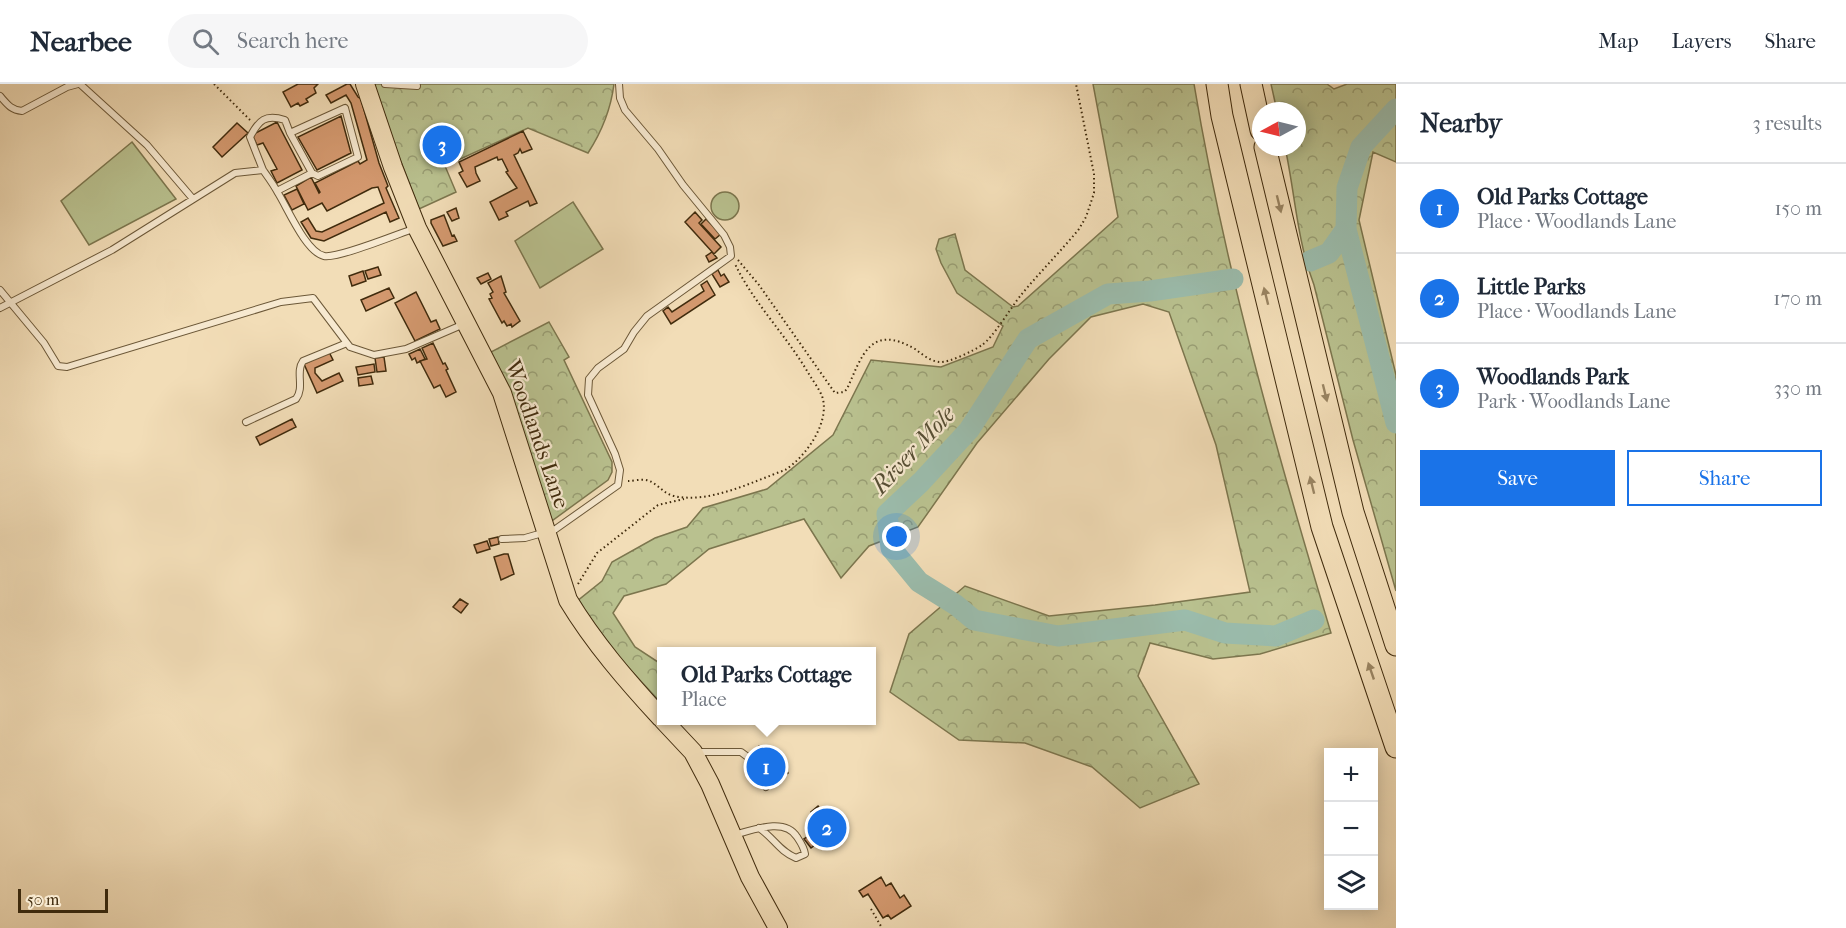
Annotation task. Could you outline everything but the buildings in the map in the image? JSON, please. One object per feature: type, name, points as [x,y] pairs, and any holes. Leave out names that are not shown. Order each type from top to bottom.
[{"type":"highway","points":[[1217,84],[1222,116],[1322,527],[1396,747]]},
{"type":"highway","points":[[1251,84],[1255,102]]},
{"type":"highway","points":[[1267,156],[1353,512],[1396,645]]},
{"type":"main road","name":"Woodlands Lane","points":[[365,84],[393,167],[417,228],[502,393],[568,600],[619,673],[657,714]]},
{"type":"main road","name":"Woodlands Lane","points":[[668,725],[693,752],[710,784],[750,877],[778,928]]},
{"type":"lane","points":[[0,96],[15,110],[22,111],[67,87],[79,84],[147,145],[193,200]]},
{"type":"lane","points":[[385,84],[417,86]]},
{"type":"lane","points":[[502,539],[547,534],[618,485],[620,470],[588,395],[589,379],[598,368],[624,349],[647,316],[731,256],[730,247],[724,235],[625,110],[620,98],[619,84]]},
{"type":"lane","points":[[290,133],[345,108],[358,158],[318,176],[312,172],[290,133],[285,120],[274,117],[265,118],[256,126],[250,137],[262,170],[305,240],[314,250],[325,256],[340,254],[417,228]]},
{"type":"lane","points":[[0,308],[112,250],[236,173],[262,170]]},
{"type":"lane","points":[[277,191],[312,172]]},
{"type":"lane","points":[[0,290],[44,343],[58,366],[67,367],[281,302],[313,298],[350,347],[374,355],[406,349],[467,323]]},
{"type":"lane","points":[[246,422],[296,399],[300,394],[299,366],[303,361],[347,343]]},
{"type":"lane","points":[[693,752],[741,752],[749,758],[766,787]]},
{"type":"lane","points":[[731,835],[759,828],[785,826],[793,830],[805,854],[796,858],[784,853],[770,835],[759,828]]},
{"type":"path","points":[[214,84],[256,126]]},
{"type":"path","points":[[731,256],[740,262],[759,285],[835,393],[844,392],[847,389],[865,350],[881,340],[893,341],[912,348],[940,363],[976,348],[984,344],[1022,294],[1079,229],[1086,217],[1094,193],[1094,174],[1076,84]]},
{"type":"path","points":[[568,600],[597,553],[658,505],[687,498],[710,496],[785,470],[794,464],[813,442],[825,411],[822,395],[803,363],[744,283],[731,256]]},
{"type":"path","points":[[618,482],[646,480],[655,483],[670,496],[687,498]]},
{"type":"path","points":[[871,909],[882,928]]},
{"type":"green space","points":[[371,84],[614,84],[605,120],[588,153],[528,128],[445,166],[456,192],[419,209]]},
{"type":"green space","points":[[1093,84],[1194,84],[1221,223],[1254,361],[1331,633],[1260,654],[1213,659],[1150,643],[1138,676],[1199,784],[1140,808],[1092,767],[1025,743],[959,740],[890,692],[909,634],[965,586],[1049,616],[1250,592],[1216,445],[1169,312],[1143,304],[1091,317],[1049,359],[977,443],[918,527],[869,546],[841,578],[804,519],[709,549],[666,584],[624,596],[613,613],[635,647],[657,661],[657,699],[591,627],[576,602],[602,581],[612,562],[655,538],[687,527],[703,508],[767,489],[833,435],[871,360],[941,367],[993,347],[1003,326],[957,293],[936,249],[939,239],[955,234],[965,270],[1013,307],[1018,306],[1118,217]]},
{"type":"green space","points":[[1271,84],[1327,84],[1334,89],[1347,84],[1396,84],[1396,162],[1373,152],[1359,220],[1396,375],[1396,591],[1353,440],[1300,234],[1287,156],[1306,156],[1306,102],[1275,102]]},
{"type":"green space","points":[[132,142],[176,199],[89,245],[61,201]]},
{"type":"green space","points":[[725,192],[735,196],[739,206],[735,216],[725,220],[715,216],[711,206],[715,196]]},
{"type":"green space","points":[[573,202],[603,249],[540,288],[515,241]]},
{"type":"green space","points":[[549,322],[569,357],[564,360],[612,462],[612,472],[608,480],[549,523],[489,353]]},
{"type":"waterway","name":"River Mole","points":[[1396,109],[1361,147],[1347,188],[1346,229],[1396,423]]},
{"type":"waterway","name":"River Mole","points":[[1310,261],[1329,253],[1346,229]]},
{"type":"waterway","name":"River Mole","points":[[1233,279],[1150,291],[1108,294],[1028,339],[969,430],[921,482],[887,514],[891,548],[919,582],[956,605],[974,620],[1058,636],[1185,620],[1225,633],[1276,636],[1314,620]]},
{"type":"place","name":"Woodlands Park","points":[[442,145]]},
{"type":"place","name":"Old Parks Cottage","points":[[766,767]]},
{"type":"place","name":"Little Parks","points":[[827,828]]}]
